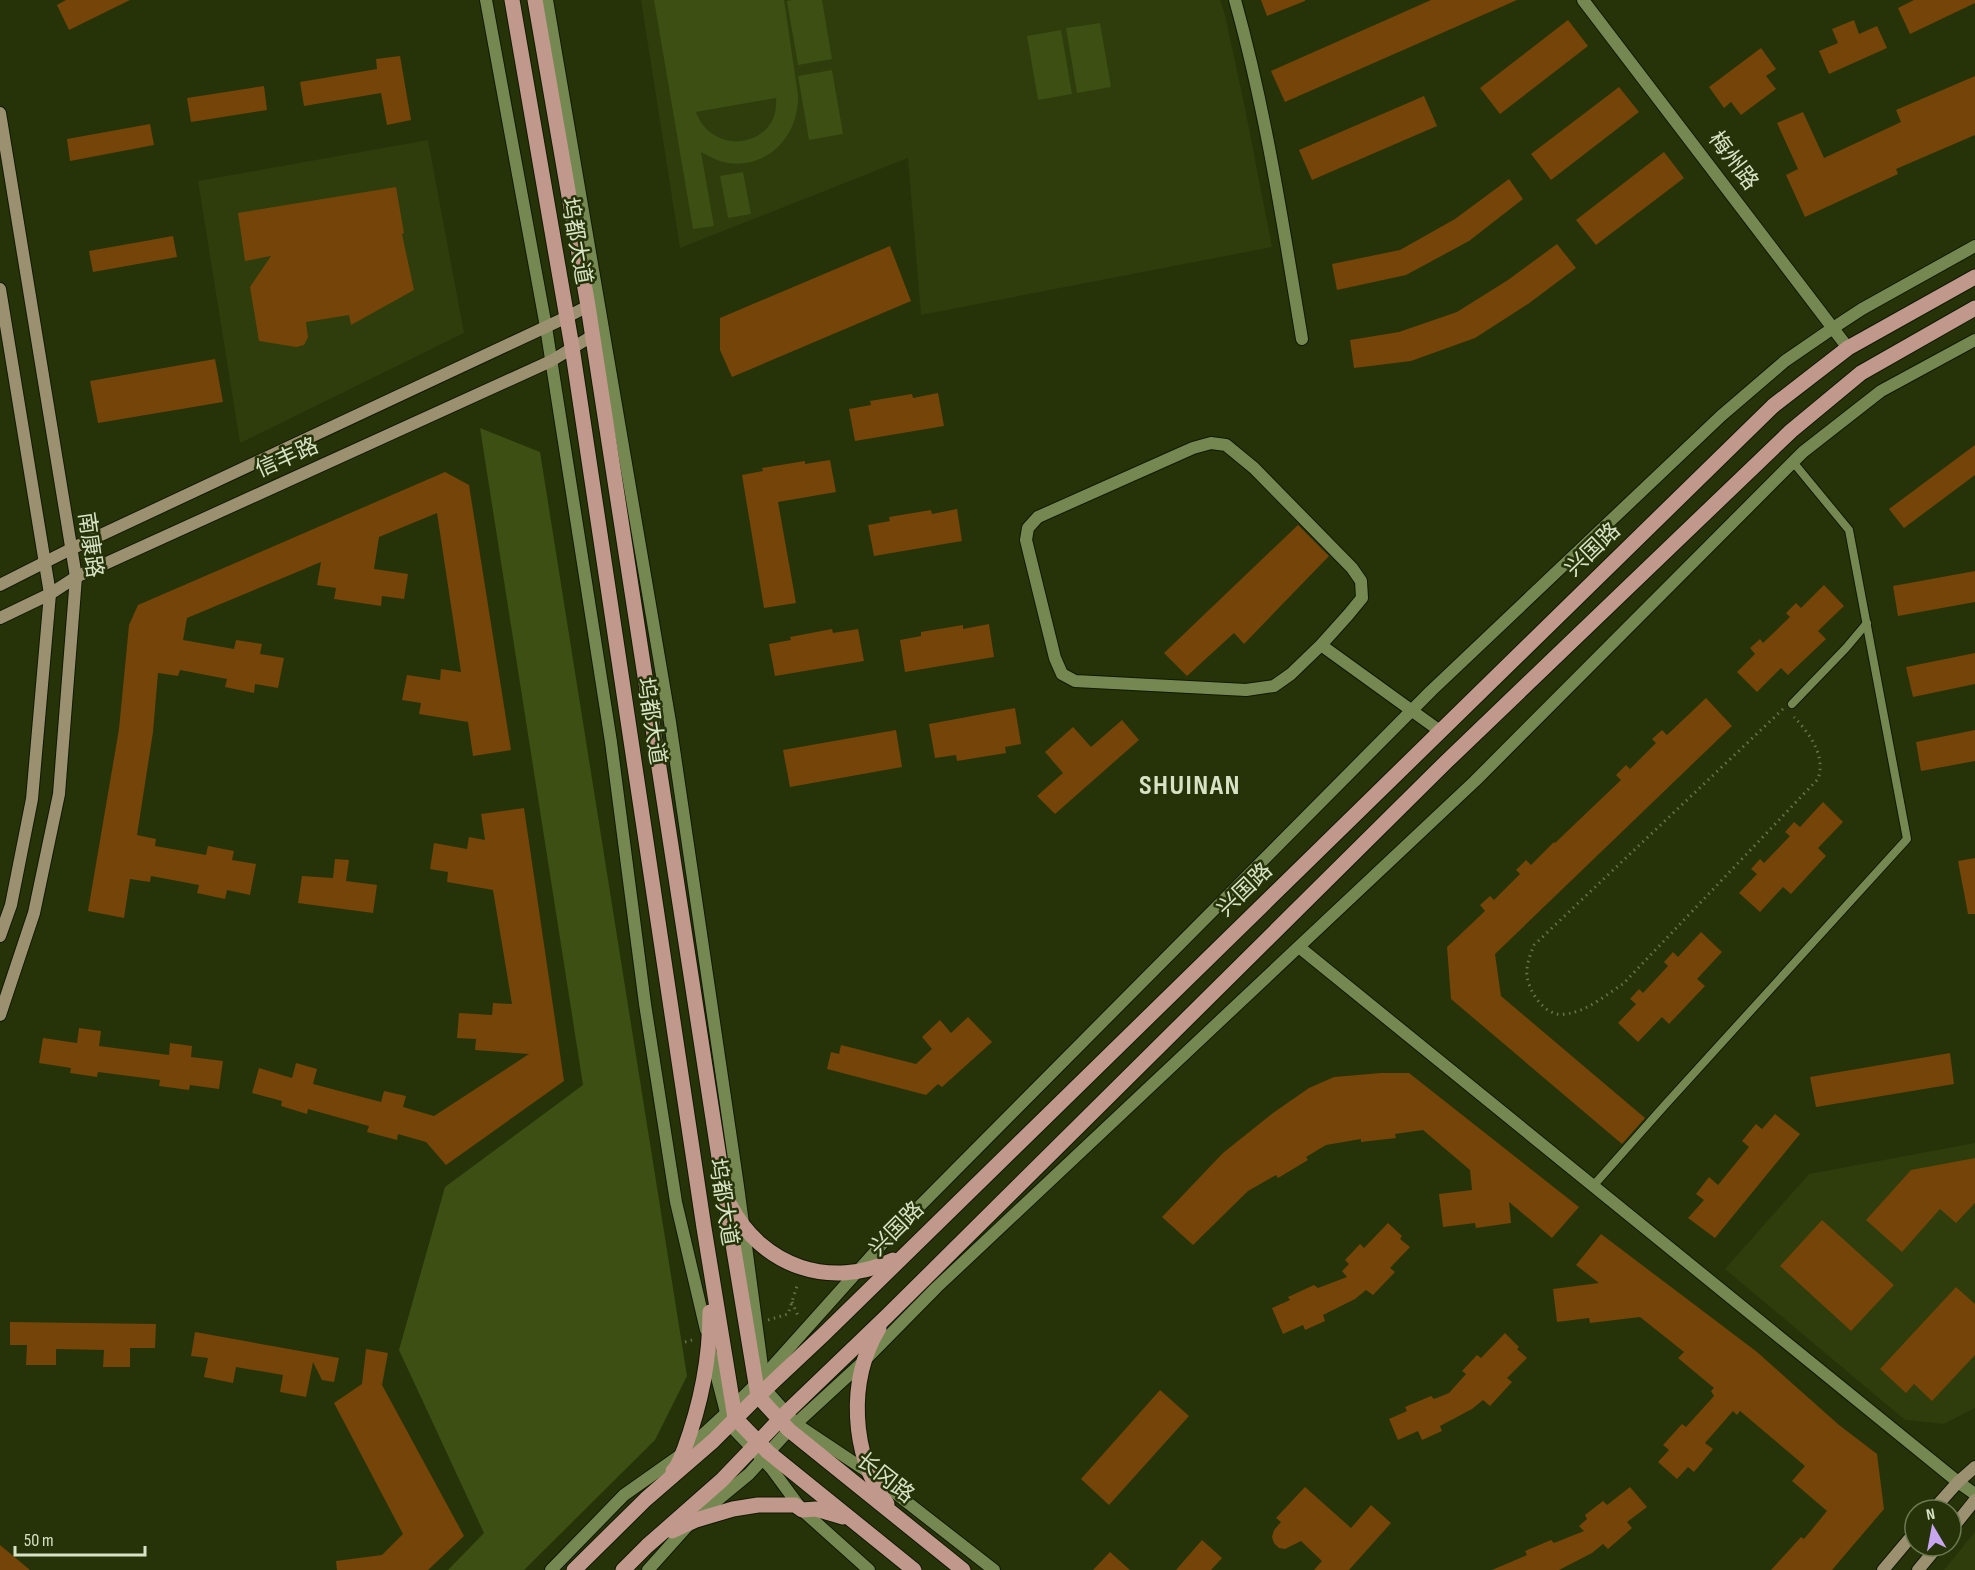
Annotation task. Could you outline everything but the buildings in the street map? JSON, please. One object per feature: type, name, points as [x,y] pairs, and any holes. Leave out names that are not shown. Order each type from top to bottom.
[{"type":"main road","name":"坞都大道","points":[[512,0],[572,347],[730,1416]]},
{"type":"main road","name":"坞都大道","points":[[535,0],[588,306],[724,1190],[760,1386]]},
{"type":"main road","name":"南康路","points":[[0,113],[76,577],[59,794],[34,913],[0,1015]]},
{"type":"main road","name":"兴国路","points":[[574,1570],[646,1499],[713,1441],[730,1416],[760,1386],[824,1334],[1773,406],[1848,348],[1975,277]]},
{"type":"main road","name":"南康路","points":[[0,289],[50,594],[32,799],[11,905],[0,936]]},
{"type":"main road","name":"信丰路","points":[[0,585],[70,549],[588,306]]},
{"type":"main road","points":[[623,1570],[722,1480],[760,1450],[886,1317],[1455,754],[1791,432],[1862,373],[1975,308]]},
{"type":"main road","name":"信丰路","points":[[0,618],[50,594],[76,577],[551,361],[592,336]]},
{"type":"main road","points":[[724,1190],[743,1227],[764,1248],[803,1268],[828,1273],[858,1272],[877,1267],[906,1252]]},
{"type":"main road","points":[[646,1499],[677,1466],[703,1380],[708,1341],[710,1289],[704,1228]]},
{"type":"main road","points":[[886,1317],[864,1361],[859,1383],[857,1418],[860,1439],[871,1474],[882,1497],[894,1514]]},
{"type":"main road","points":[[760,1386],[788,1422]]},
{"type":"main road","points":[[730,1416],[760,1450],[914,1570]]},
{"type":"main road","name":"长冈路","points":[[788,1422],[963,1570]]},
{"type":"main road","points":[[1944,1498],[1975,1467]]},
{"type":"main road","points":[[1963,1515],[1975,1500]]},
{"type":"main road","points":[[647,1546],[692,1521],[752,1506],[795,1505],[802,1510],[816,1509],[856,1523]]},
{"type":"main road","points":[[1883,1570],[1903,1546]]},
{"type":"main road","points":[[1918,1570],[1928,1558]]},
{"type":"street","points":[[486,0],[546,327],[611,742],[645,1004],[676,1202],[708,1341],[730,1416],[624,1495],[551,1570]]},
{"type":"street","points":[[547,0],[670,722],[743,1227],[760,1386]]},
{"type":"street","points":[[1234,0],[1249,50],[1274,173],[1302,339]]},
{"type":"street","name":"梅州路","points":[[1583,0],[1848,348]]},
{"type":"street","points":[[760,1386],[882,1243],[1411,711],[1721,416],[1785,361],[1833,328],[1862,309],[1975,246]]},
{"type":"street","points":[[994,1570],[871,1474],[788,1422],[864,1361],[937,1287],[1475,781],[1792,462],[1881,391],[1975,340]]},
{"type":"street","points":[[1211,443],[1226,446],[1254,468],[1352,568],[1361,581],[1362,598],[1321,645],[1291,674],[1274,686],[1265,688],[1246,690],[1075,681],[1062,674],[1055,658],[1026,540],[1028,528],[1038,517],[1193,448],[1211,443]]},
{"type":"street","points":[[1321,645],[1440,731]]},
{"type":"street","points":[[1299,947],[1975,1494]]},
{"type":"street","points":[[760,1450],[802,1510],[869,1570]]},
{"type":"street","points":[[648,1570],[692,1521],[749,1474],[760,1450]]},
{"type":"lane","points":[[1593,1186],[1907,838],[1849,530],[1792,462]]},
{"type":"lane","points":[[1788,705],[1846,648],[1867,623]]},
{"type":"path","points":[[1788,705],[1806,729],[1819,753],[1822,768],[1818,779],[1623,984],[1590,1006],[1573,1013],[1557,1015],[1540,1004],[1531,990],[1527,977],[1528,960],[1534,945],[1788,705]]},
{"type":"path","points":[[788,1314],[803,1268]]},
{"type":"shaded area","points":[[641,0],[1220,0],[1244,103],[1272,247],[921,315],[908,158],[680,248]]},
{"type":"shaded area","points":[[654,0],[784,0],[798,95],[793,123],[779,146],[756,161],[727,163],[701,152],[714,226],[693,229]],"holes":[[[776,98],[774,115],[768,127],[757,136],[744,141],[730,141],[716,136],[704,127],[696,112]]]},
{"type":"shaded area","points":[[822,0],[832,59],[798,65],[787,1]]},
{"type":"shaded area","points":[[1100,23],[1111,87],[1077,93],[1066,28]]},
{"type":"shaded area","points":[[1061,30],[1072,94],[1038,100],[1027,36]]},
{"type":"shaded area","points":[[832,70],[843,134],[809,140],[798,76]]},
{"type":"shaded area","points":[[428,140],[464,333],[240,443],[198,181]]},
{"type":"shaded area","points":[[743,172],[751,214],[728,218],[720,176]]},
{"type":"shaded area","points":[[480,428],[540,452],[687,1376],[655,1440],[524,1570],[448,1570],[484,1533],[399,1350],[445,1187],[583,1085]]},
{"type":"shaded area","points":[[1975,1143],[1975,1408],[1944,1424],[1905,1420],[1725,1269],[1809,1174]]},
{"type":"shaded area","points":[[1975,1532],[1975,1570],[1944,1570],[1954,1558],[1963,1558],[1963,1547]]},
{"type":"district","name":"SHUINAN","points":[[1190,785]]}]
